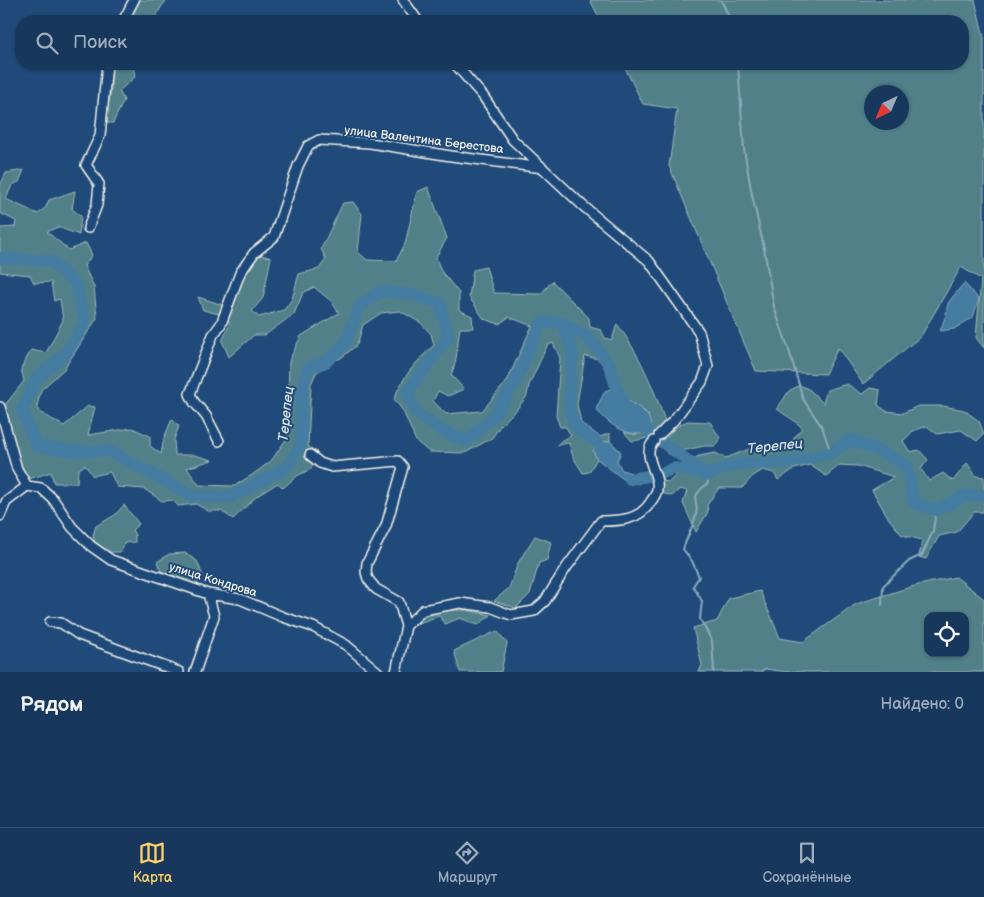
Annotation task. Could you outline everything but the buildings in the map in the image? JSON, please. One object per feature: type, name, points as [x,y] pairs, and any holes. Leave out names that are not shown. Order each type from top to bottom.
[{"type":"street","points":[[126,15],[134,0]]},
{"type":"street","points":[[403,0],[414,15]]},
{"type":"street","points":[[88,228],[97,205],[99,184],[86,165],[100,136],[106,70]]},
{"type":"street","points":[[406,626],[423,610],[460,603],[490,607],[511,615],[534,611],[545,601],[566,568],[601,522],[627,520],[646,508],[657,491],[655,476],[648,454],[651,443],[674,420],[702,382],[708,366],[699,332],[649,261],[582,205],[513,140],[483,96],[461,70]]},
{"type":"street","name":"улица Валентина Берестова","points":[[218,441],[206,416],[190,394],[213,335],[221,324],[240,273],[254,253],[274,237],[298,166],[308,146],[319,140],[370,143],[543,168]]},
{"type":"street","points":[[0,407],[17,469],[26,486],[6,502],[0,516]]},
{"type":"street","points":[[310,455],[320,463],[332,467],[398,461],[403,466],[386,526],[367,563],[366,572],[368,579],[376,589],[399,602],[406,626],[396,672]]},
{"type":"street","name":"улица Кондрова","points":[[26,486],[42,488],[53,499],[72,527],[90,546],[111,560],[208,594],[240,599],[283,617],[313,626],[346,645],[378,672]]},
{"type":"street","points":[[195,672],[214,616],[208,594]]},
{"type":"street","points":[[50,622],[61,623],[79,634],[179,672]]},
{"type":"green space","points":[[138,0],[167,0],[157,15],[129,15]]},
{"type":"green space","points":[[590,0],[975,0],[984,38],[984,348],[976,338],[981,279],[961,267],[921,336],[863,384],[838,348],[825,374],[756,371],[669,166],[677,109],[643,104],[626,70],[969,70],[969,15],[598,15]]},
{"type":"green space","points":[[111,70],[134,70],[135,77],[119,91],[124,100],[113,123],[105,123],[111,90]]},
{"type":"green space","points":[[24,170],[19,182],[12,185],[6,199],[38,214],[46,207],[49,200],[75,191],[72,209],[81,216],[79,235],[58,227],[47,232],[69,250],[86,243],[92,255],[84,266],[94,287],[97,318],[64,369],[41,390],[37,406],[41,413],[64,426],[88,406],[95,407],[88,435],[132,428],[150,436],[150,446],[161,454],[164,438],[172,419],[179,426],[174,440],[175,455],[195,455],[212,460],[187,468],[199,485],[234,486],[271,461],[287,438],[289,361],[301,336],[339,313],[331,301],[314,287],[303,293],[294,314],[265,335],[254,335],[229,357],[222,341],[230,324],[223,315],[203,310],[198,297],[226,306],[248,265],[259,255],[271,257],[263,298],[252,311],[259,317],[284,310],[292,299],[299,274],[319,269],[326,259],[321,249],[343,203],[353,202],[362,214],[358,252],[367,260],[396,261],[405,244],[417,192],[428,187],[447,238],[436,257],[441,271],[459,293],[459,310],[472,316],[473,328],[460,328],[456,358],[451,375],[464,389],[448,396],[438,391],[433,401],[446,414],[482,411],[507,381],[532,326],[509,317],[499,324],[484,319],[469,297],[473,270],[486,267],[494,293],[541,294],[552,281],[589,318],[590,327],[601,330],[605,338],[612,340],[617,324],[645,370],[665,421],[652,436],[632,441],[624,432],[636,435],[649,416],[629,402],[624,391],[611,383],[603,365],[598,359],[585,356],[577,404],[581,423],[600,437],[610,433],[610,441],[598,443],[593,451],[597,459],[589,472],[583,473],[573,457],[569,443],[557,445],[562,440],[571,436],[566,427],[560,427],[556,416],[560,358],[553,343],[547,346],[529,385],[527,396],[500,426],[492,438],[465,453],[429,452],[416,441],[403,411],[394,399],[401,384],[411,370],[434,345],[431,334],[421,323],[400,311],[381,313],[363,325],[357,345],[341,358],[331,362],[316,373],[311,384],[308,446],[317,452],[311,469],[297,476],[283,488],[278,483],[257,496],[233,519],[221,511],[208,511],[196,504],[178,506],[173,500],[162,501],[144,489],[117,487],[110,472],[93,476],[85,465],[78,470],[77,483],[54,483],[51,472],[29,479],[19,462],[5,405],[24,381],[21,369],[31,350],[46,353],[63,320],[60,299],[54,301],[51,282],[34,283],[30,275],[0,272],[0,228],[15,227],[16,221],[0,213],[0,186],[6,173]]},
{"type":"green space","points":[[847,384],[862,394],[870,388],[880,390],[878,405],[886,411],[903,413],[918,406],[943,406],[964,410],[979,421],[984,434],[977,441],[961,430],[937,434],[927,426],[913,431],[903,441],[910,452],[919,450],[928,460],[921,469],[929,481],[943,473],[953,481],[967,463],[976,476],[984,477],[984,512],[974,512],[957,532],[939,536],[926,559],[919,557],[922,540],[902,535],[889,519],[872,490],[894,477],[858,466],[840,465],[826,476],[810,465],[794,469],[778,480],[774,473],[763,470],[753,476],[742,488],[719,488],[707,505],[708,512],[696,532],[683,503],[687,491],[680,489],[672,496],[661,493],[662,481],[669,482],[676,475],[681,464],[699,456],[715,453],[726,458],[752,448],[765,455],[789,445],[802,428],[777,409],[789,391],[800,385],[810,390],[823,403],[827,390]]},
{"type":"green space","points":[[687,421],[710,422],[720,438],[715,446],[704,446],[668,454],[661,447],[675,428]]},
{"type":"green space","points":[[124,505],[139,524],[132,530],[135,535],[135,542],[125,543],[120,552],[105,552],[95,544],[93,535],[96,526],[115,515]]},
{"type":"green space","points":[[535,536],[551,542],[547,560],[539,563],[530,594],[516,608],[494,601],[509,588],[518,563]]},
{"type":"green space","points":[[185,553],[197,561],[203,576],[196,585],[161,571],[157,562],[169,554]]},
{"type":"green space","points":[[956,577],[984,599],[984,672],[788,672],[765,669],[761,672],[699,672],[702,665],[693,628],[717,621],[729,598],[760,591],[780,638],[803,642],[856,604],[914,586]]},
{"type":"green space","points":[[445,610],[466,610],[491,615],[478,625],[460,618],[445,624],[439,616],[417,624],[424,616]]},
{"type":"green space","points":[[497,631],[507,643],[501,672],[460,672],[454,651]]},
{"type":"water","points":[[964,283],[979,299],[973,317],[954,329],[940,331],[948,303]]},
{"type":"water","points":[[616,387],[624,392],[629,401],[646,414],[651,424],[650,433],[626,432],[613,425],[596,409],[605,391]]},
{"type":"water","points":[[610,441],[621,452],[617,461],[622,470],[646,478],[638,484],[626,481],[597,459],[593,451],[598,443]]},
{"type":"waterway","points":[[721,0],[728,15]]},
{"type":"waterway","points":[[738,70],[744,149],[774,307],[803,399],[822,427],[831,453]]},
{"type":"waterway","name":"Терепец","points":[[0,258],[51,261],[76,285],[85,323],[67,352],[36,379],[22,410],[36,446],[73,451],[110,451],[192,496],[231,497],[286,468],[301,445],[302,390],[308,368],[326,362],[345,344],[359,307],[381,291],[412,295],[440,303],[449,336],[407,393],[416,413],[442,431],[467,441],[496,413],[514,384],[541,323],[562,322],[590,339],[610,366],[616,387],[623,401]]},
{"type":"waterway","name":"Терепец","points":[[562,322],[572,349],[569,409],[576,427],[598,443],[607,457]]},
{"type":"waterway","name":"Терепец","points":[[638,421],[650,433],[707,475],[736,464],[788,463],[831,453],[850,440],[878,450],[907,466],[914,503],[936,510],[965,496],[984,495]]},
{"type":"waterway","name":"Терепец","points":[[630,479],[660,474],[675,468],[703,474]]},
{"type":"waterway","points":[[707,475],[708,483],[697,494],[697,512],[683,549],[692,561],[699,577],[693,586],[702,601],[700,619],[712,641],[714,672]]},
{"type":"waterway","points":[[882,605],[883,586],[909,561],[922,555],[933,531],[936,510]]}]
